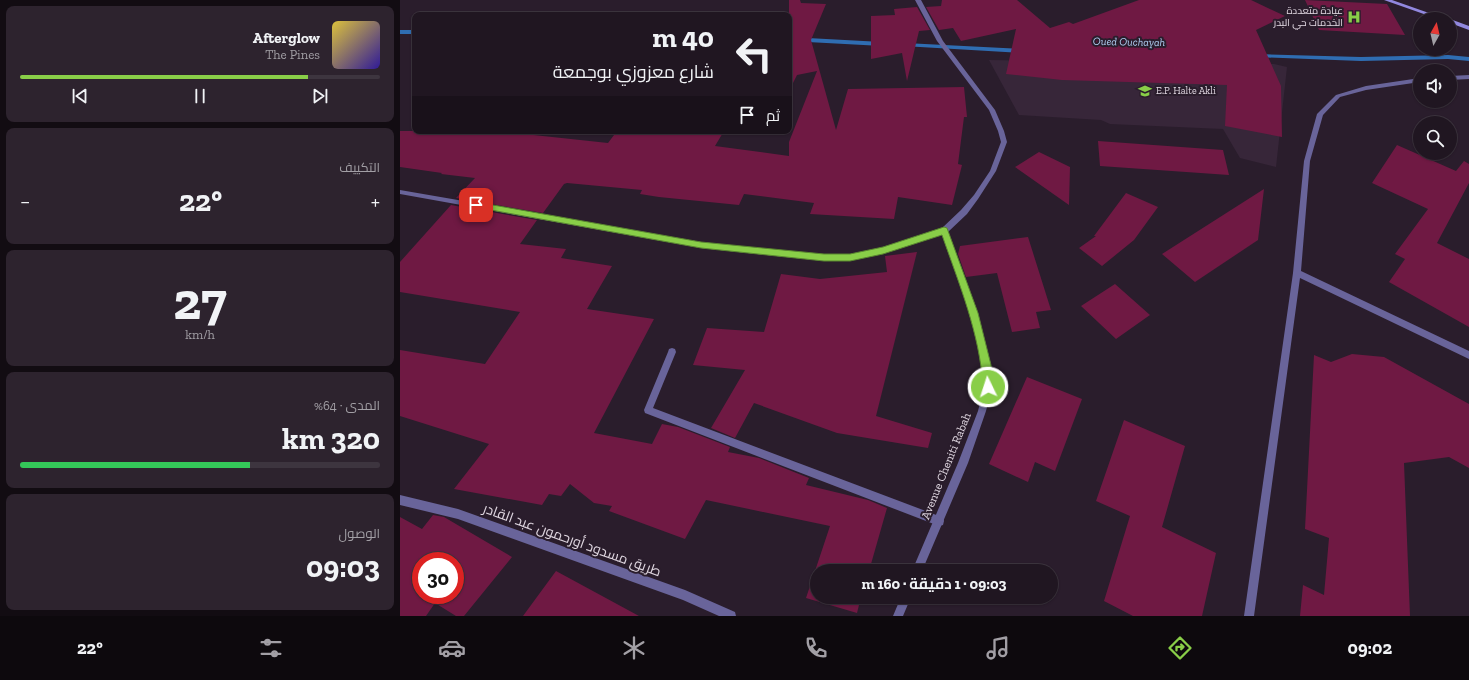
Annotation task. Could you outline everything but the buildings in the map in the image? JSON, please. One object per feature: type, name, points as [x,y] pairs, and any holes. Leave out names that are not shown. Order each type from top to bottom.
[{"type":"main road","points":[[1387,0],[1422,12]]},
{"type":"main road","points":[[1457,24],[1469,28]]},
{"type":"street","points":[[400,192],[701,245],[824,258],[850,258],[883,250],[944,231],[964,212],[993,171],[1004,142],[992,110],[940,41],[918,0]]},
{"type":"street","points":[[1457,78],[1469,77]]},
{"type":"street","points":[[1249,616],[1297,272],[1307,161],[1320,114],[1338,96],[1366,88],[1413,81]]},
{"type":"street","name":"Avenue Cheniti Rabah","points":[[920,564],[971,440],[982,411],[988,387],[986,365],[974,313],[944,231]]},
{"type":"street","points":[[1297,272],[1469,355]]},
{"type":"street","points":[[672,352],[648,410],[939,521]]},
{"type":"street","name":"طريق مسدود أورحمون عبد القادر","points":[[400,500],[458,514],[685,595],[731,616]]},
{"type":"street","points":[[898,616],[903,604]]},
{"type":"shaded area","name":"E.P. Halte Akli","points":[[989,60],[1274,64],[1287,67],[1276,167],[1240,158],[1223,129],[1110,124],[1101,120],[1019,115]]},
{"type":"waterway","name":"Oued Ouchayah","points":[[400,32],[412,32]]},
{"type":"waterway","name":"Oued Ouchayah","points":[[792,39],[882,44]]},
{"type":"waterway","name":"Oued Ouchayah","points":[[905,45],[1022,51]]},
{"type":"waterway","name":"Oued Ouchayah","points":[[1257,56],[1361,59],[1448,57],[1469,59]]},
{"type":"place","name":"عيادة متعددة الخدمات حي البدر","points":[[1354,17]]},
{"type":"place","name":"E.P. Halte Akli","points":[[1145,91]]},
{"type":"route","points":[[476,205],[581,225],[701,245],[824,258],[850,258],[883,250],[944,231],[974,313],[986,365],[988,387]]}]
